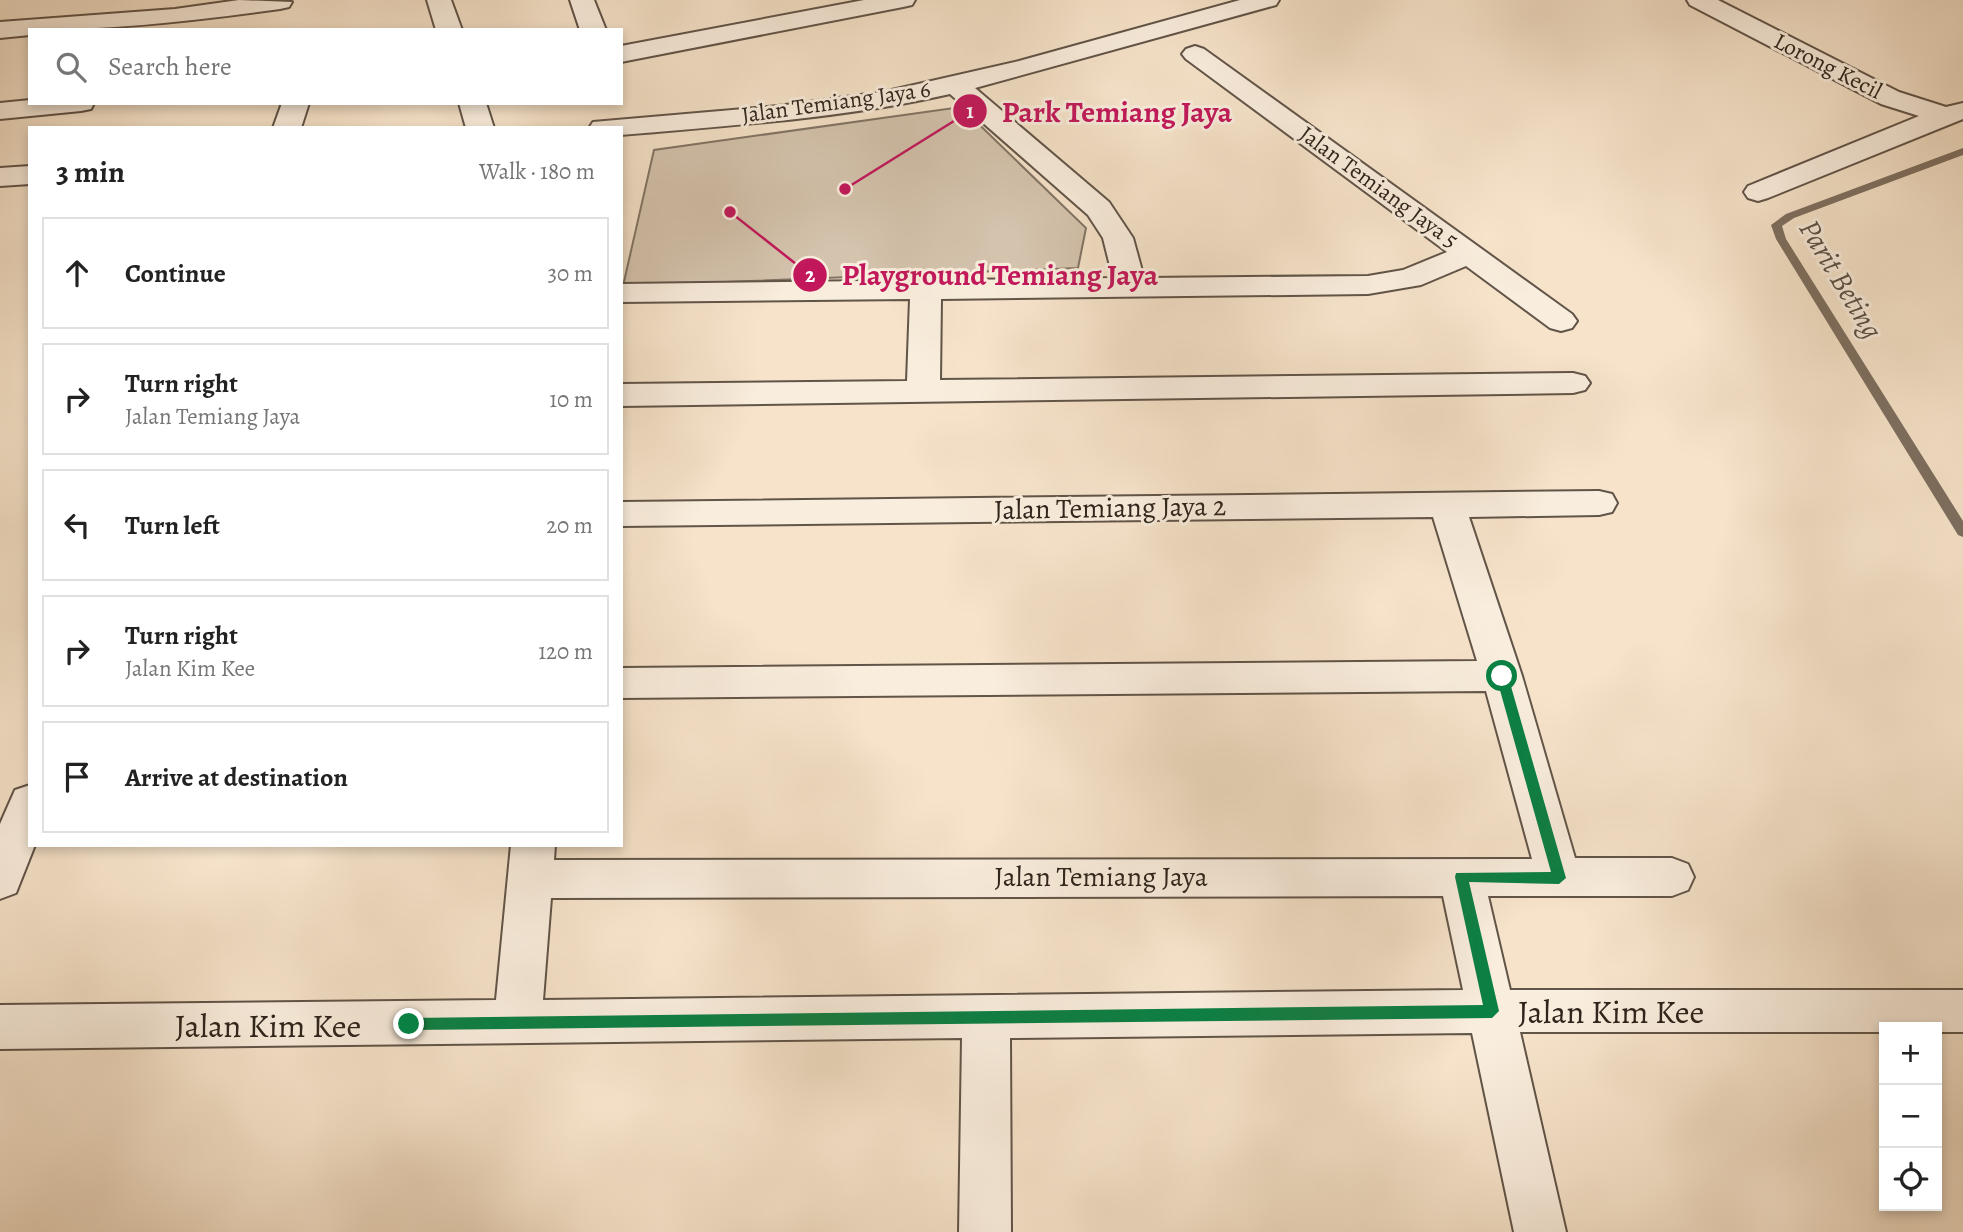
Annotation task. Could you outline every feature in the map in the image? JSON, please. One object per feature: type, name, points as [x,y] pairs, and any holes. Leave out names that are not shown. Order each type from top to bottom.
[{"type":"street","points":[[439,0],[448,28]]},
{"type":"street","points":[[582,0],[592,28]]},
{"type":"street","points":[[623,54],[903,0]]},
{"type":"street","name":"Jalan Temiang Jaya 6","points":[[623,126],[830,108],[881,100],[1139,37],[1267,0]]},
{"type":"street","name":"Lorong Kecil","points":[[1699,0],[1890,98],[1954,113]]},
{"type":"street","points":[[0,30],[282,8]]},
{"type":"street","name":"Jalan Temiang Jaya 5","points":[[1195,54],[1561,321]]},
{"type":"street","points":[[954,84],[1089,198],[1109,219],[1120,239],[1130,286]]},
{"type":"street","points":[[0,111],[61,105]]},
{"type":"street","points":[[288,126],[295,105]]},
{"type":"street","points":[[473,105],[479,126]]},
{"type":"street","points":[[610,105],[612,126]]},
{"type":"street","points":[[1758,192],[1954,113]]},
{"type":"street","points":[[0,177],[28,175]]},
{"type":"street","points":[[623,293],[1130,286],[1312,288],[1368,285],[1409,278],[1470,254]]},
{"type":"street","points":[[923,391],[926,289]]},
{"type":"street","points":[[623,395],[1573,383]]},
{"type":"street","name":"Jalan Temiang Jaya 2","points":[[623,514],[1599,503]]},
{"type":"street","points":[[1447,505],[1502,676],[1559,878]]},
{"type":"street","points":[[623,683],[1502,676]]},
{"type":"street","points":[[0,880],[28,807]]},
{"type":"street","points":[[518,1023],[531,862]]},
{"type":"street","name":"Jalan Temiang Jaya","points":[[531,862],[1461,877],[1672,877]]},
{"type":"street","points":[[1461,877],[1540,1232]]},
{"type":"street","name":"Jalan Kim Kee","points":[[3,1036],[518,1023],[1492,1011],[1963,1011]]},
{"type":"street","points":[[985,1232],[986,1018]]},
{"type":"shaded area","points":[[961,107],[1086,228],[1078,268],[623,286],[654,150]]},
{"type":"waterway","name":"Parit Beting","points":[[1963,151],[1790,216],[1776,225],[1781,239],[1963,532]]},
{"type":"place","name":"Park Temiang Jaya","points":[[845,189]]},
{"type":"place","name":"Playground Temiang Jaya","points":[[730,212]]},
{"type":"route","points":[[409,1024],[1492,1011],[1461,877],[1559,878],[1502,676]]}]
